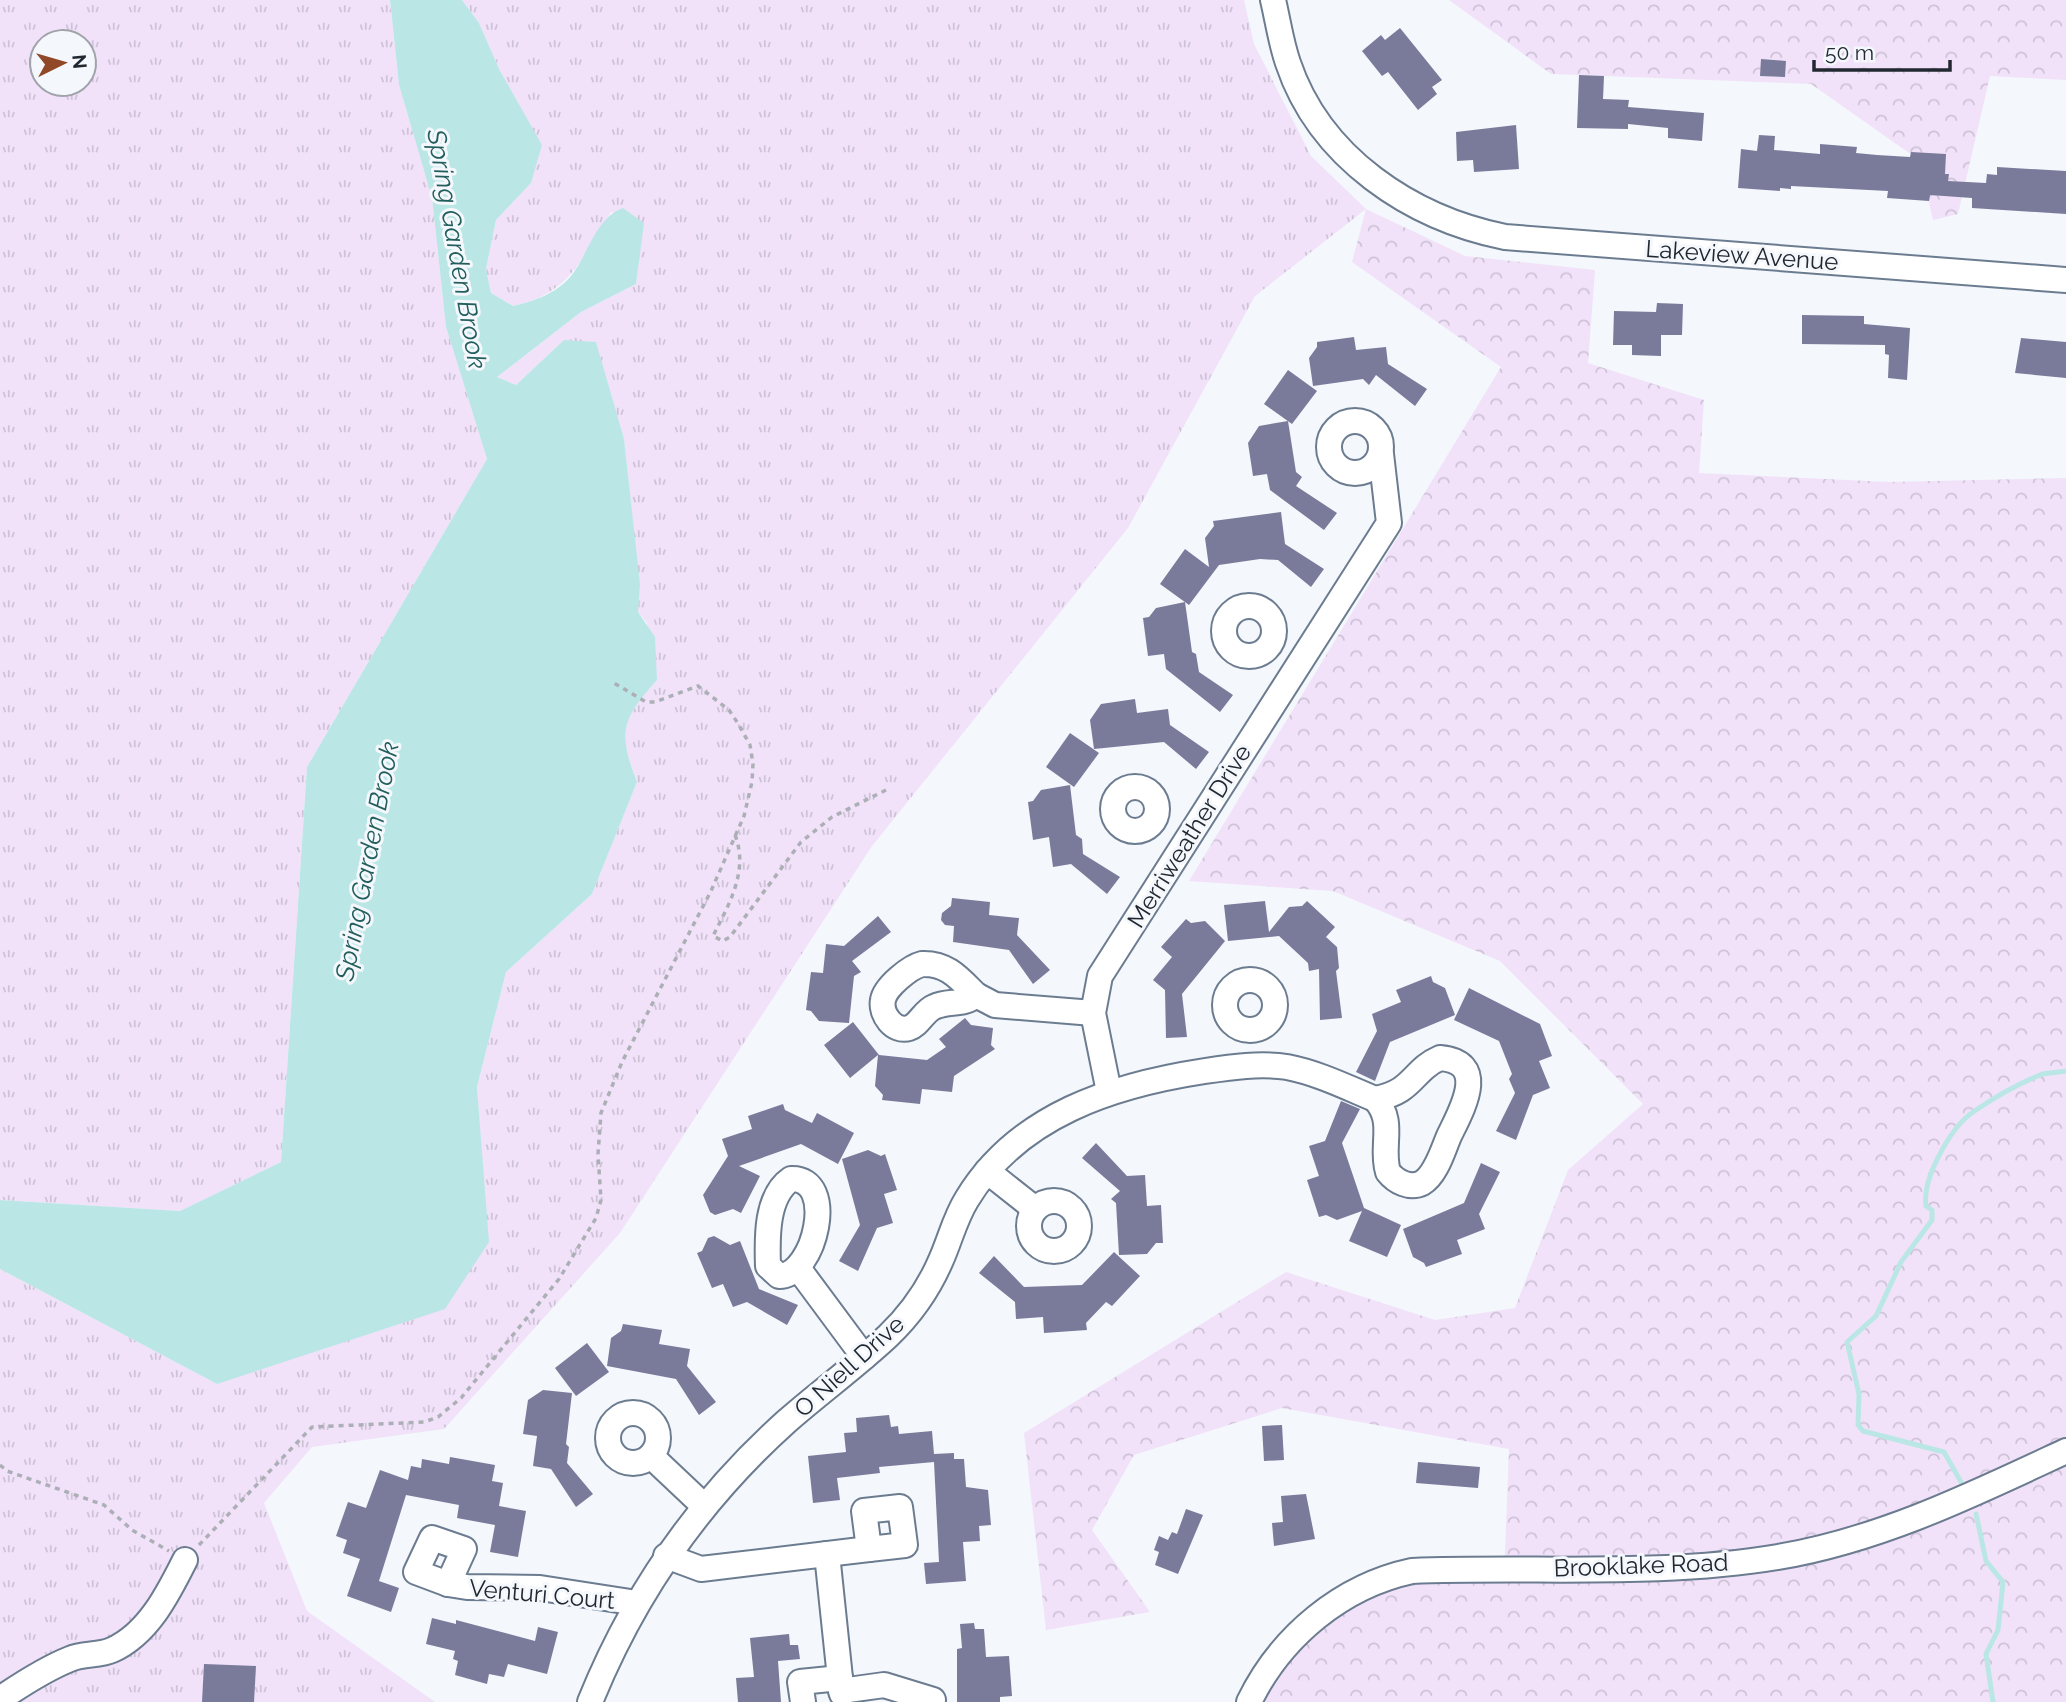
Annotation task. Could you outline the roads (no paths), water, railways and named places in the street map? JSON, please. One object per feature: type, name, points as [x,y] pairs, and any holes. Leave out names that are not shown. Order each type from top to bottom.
[{"type":"street","name":"Lakeview Avenue","points":[[1273,0],[1289,64],[1321,123],[1342,152],[1370,177],[1423,211],[1457,225],[1505,237],[2066,280]]},
{"type":"street","name":"Merriweather Drive","points":[[1093,1013],[1100,976],[1389,523],[1381,454]]},
{"type":"street","points":[[1270,645],[1299,663]]},
{"type":"street","points":[[1153,822],[1185,842]]},
{"type":"street","points":[[976,995],[995,1005],[1093,1013],[1109,1092]]},
{"type":"street","points":[[1255,1030],[1258,1065]]},
{"type":"street","points":[[1440,1058],[1460,1064],[1465,1070],[1469,1094],[1430,1177],[1423,1182],[1408,1185],[1393,1179],[1388,1172],[1387,1119],[1383,1108],[1375,1099],[1400,1093],[1433,1061],[1440,1058]]},
{"type":"street","name":"O Niell Drive","points":[[590,1702],[637,1603],[666,1556],[704,1506],[787,1422],[889,1335],[925,1290],[967,1199],[987,1171],[1018,1139],[1042,1122],[1109,1092],[1166,1077],[1258,1065],[1314,1073],[1375,1099]]},
{"type":"street","points":[[987,1171],[1035,1209]]},
{"type":"street","points":[[798,1268],[864,1357]]},
{"type":"street","name":"Brooklake Road","points":[[1249,1702],[1269,1669],[1322,1612],[1357,1588],[1384,1577],[1412,1571],[1456,1569],[1653,1568],[1778,1557],[1840,1543],[1912,1520],[2066,1451]]},
{"type":"street","points":[[651,1456],[704,1506]]},
{"type":"street","points":[[666,1556],[701,1569],[869,1549]]},
{"type":"street","points":[[827,1554],[841,1690]]},
{"type":"street","points":[[0,1699],[23,1683],[72,1658],[111,1651],[132,1637],[163,1604],[185,1560]]},
{"type":"street","name":"Venturi Court","points":[[448,1584],[467,1587],[540,1588],[637,1603]]},
{"type":"street","points":[[803,1702],[800,1682],[841,1690],[884,1685],[933,1700]]},
{"type":"water","name":"Spring Garden Brook","points":[[390,0],[462,0],[479,23],[500,71],[542,145],[531,183],[496,220],[486,269],[491,293],[513,306],[544,296],[559,288],[571,276],[599,228],[614,213],[623,208],[644,223],[636,284],[581,312],[497,377],[516,385],[564,340],[596,342],[624,439],[640,584],[638,612],[655,637],[657,680],[636,706],[626,728],[627,751],[637,782],[592,894],[506,972],[477,1087],[489,1242],[445,1309],[217,1384],[0,1269],[0,1200],[180,1211],[281,1162],[307,767],[487,459],[446,327],[432,198],[399,85]]},
{"type":"waterway","points":[[1961,1482],[1944,1452],[1863,1431],[1858,1425],[1859,1394],[1847,1342],[1876,1316],[1901,1262],[1932,1220],[1932,1210],[1926,1206],[1928,1182],[1939,1155],[1955,1130],[1973,1112],[2014,1087],[2043,1074],[2066,1071]]},
{"type":"waterway","points":[[1976,1514],[1986,1561],[2003,1582],[1998,1630],[1986,1654],[1993,1702]]}]
